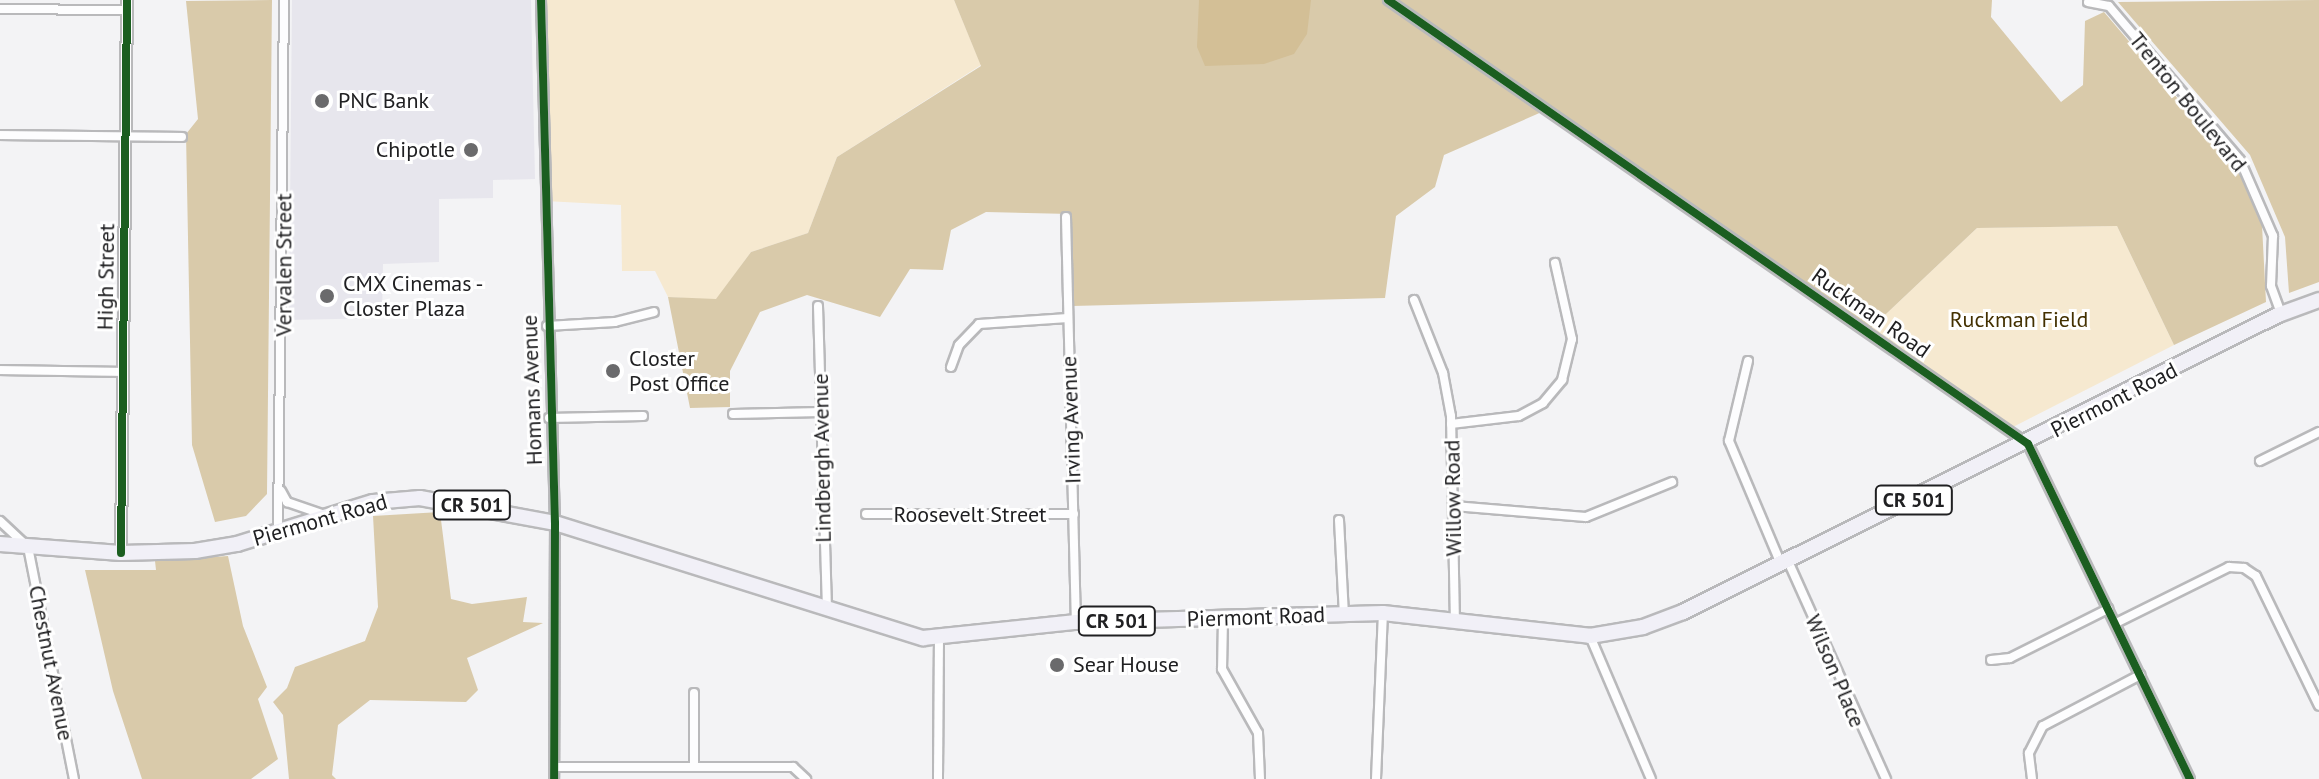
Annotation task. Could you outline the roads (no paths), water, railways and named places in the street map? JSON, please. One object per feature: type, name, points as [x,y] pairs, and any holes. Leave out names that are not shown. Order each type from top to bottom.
[{"type":"main road","name":"Piermont Road","points":[[0,544],[121,553],[223,547],[373,502],[420,498],[555,523],[827,609],[939,639],[1076,622],[1383,613],[1455,624],[1590,636],[1667,619],[2028,444],[2281,314],[2319,300]]},
{"type":"street","name":"Vervalen Street","points":[[278,529],[284,0]]},
{"type":"street","name":"Homans Avenue","points":[[541,0],[549,418],[555,523],[554,779]]},
{"type":"street","name":"Ruckman Road","points":[[1388,0],[2028,444],[2190,779]]},
{"type":"street","name":"Trenton Boulevard","points":[[2088,2],[2109,6],[2240,160],[2273,236],[2271,286],[2281,314]]},
{"type":"street","points":[[0,9],[127,5]]},
{"type":"street","name":"High Street","points":[[121,553],[127,5]]},
{"type":"street","points":[[0,135],[182,137]]},
{"type":"street","name":"Irving Avenue","points":[[1066,217],[1076,622]]},
{"type":"street","points":[[1451,424],[1519,416],[1543,403],[1562,380],[1572,339],[1555,263]]},
{"type":"street","name":"Willow Road","points":[[1414,300],[1443,373],[1451,424],[1455,624]]},
{"type":"street","name":"Lindbergh Avenue","points":[[818,306],[827,609]]},
{"type":"street","points":[[547,326],[615,322],[654,312]]},
{"type":"street","points":[[951,367],[959,345],[979,324],[1068,318]]},
{"type":"street","name":"Wilson Place","points":[[1748,361],[1729,441],[1886,779]]},
{"type":"street","points":[[0,370],[123,372]]},
{"type":"street","points":[[733,414],[821,412]]},
{"type":"street","points":[[549,418],[643,416]]},
{"type":"street","points":[[2260,461],[2319,432]]},
{"type":"street","points":[[1454,506],[1586,517],[1672,482]]},
{"type":"street","points":[[280,488],[287,502],[327,515]]},
{"type":"street","name":"Roosevelt Street","points":[[866,514],[1074,514]]},
{"type":"street","points":[[1339,520],[1344,614]]},
{"type":"street","points":[[0,521],[28,547]]},
{"type":"street","name":"Chestnut Avenue","points":[[28,547],[74,779]]},
{"type":"street","points":[[2116,623],[2229,567],[2244,568],[2256,576],[2319,706]]},
{"type":"street","points":[[1991,660],[2010,658],[2108,609]]},
{"type":"street","points":[[1376,779],[1383,613]]},
{"type":"street","points":[[1223,619],[1222,669],[1258,733],[1260,779]]},
{"type":"street","points":[[1590,636],[1651,779]]},
{"type":"street","points":[[938,779],[939,639]]},
{"type":"street","points":[[2032,779],[2029,753],[2043,726],[2140,675]]},
{"type":"street","points":[[694,693],[694,767]]},
{"type":"street","points":[[554,767],[793,767],[806,779]]},
{"type":"place","name":"PNC Bank","points":[[322,101]]},
{"type":"place","name":"Chipotle","points":[[471,150]]},
{"type":"place","name":"CMX Cinemas - Closter Plaza","points":[[327,296]]},
{"type":"place","name":"Closter Post Office","points":[[613,371]]},
{"type":"place","name":"Sear House","points":[[1057,665]]},
{"type":"park label","name":"Ruckman Field","points":[[2019,320]]}]
